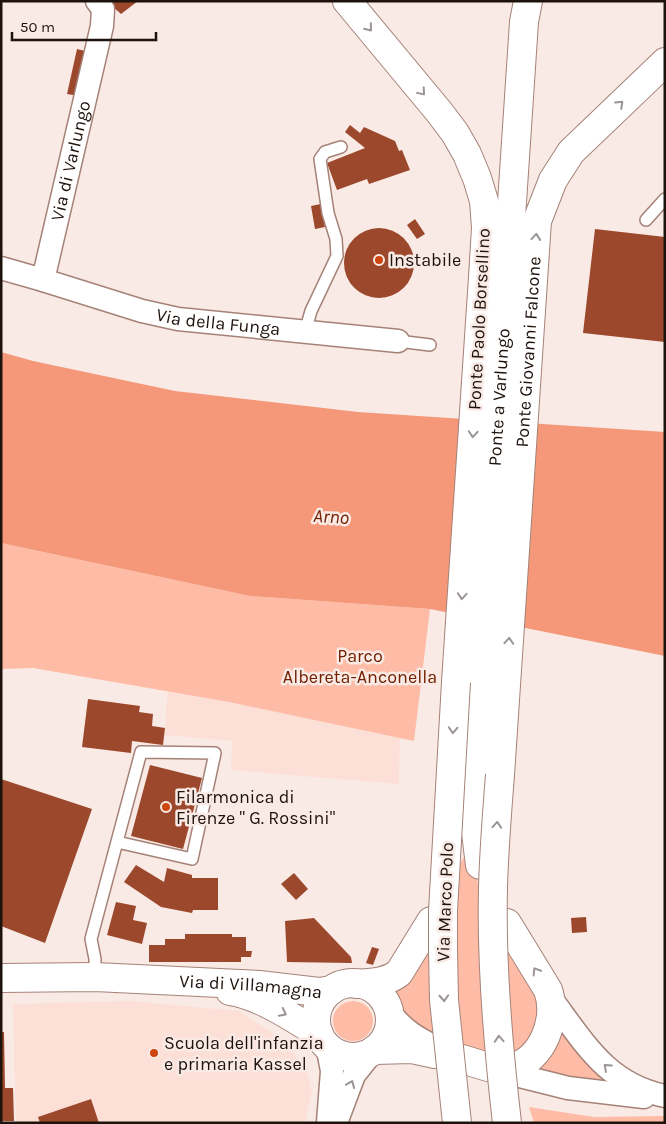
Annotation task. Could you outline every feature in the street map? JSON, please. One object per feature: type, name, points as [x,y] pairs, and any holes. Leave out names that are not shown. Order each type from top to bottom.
[{"type":"main road","name":"Ponte Paolo Borsellino","points":[[347,1],[440,113],[462,146],[477,178],[484,201],[483,277],[456,682]]},
{"type":"main road","name":"Ponte a Varlungo","points":[[468,863],[462,840],[474,773],[525,8]]},
{"type":"main road","name":"Ponte Giovanni Falcone","points":[[508,1123],[501,1070],[494,958],[493,900],[537,221],[553,180],[571,152],[665,62]]},
{"type":"main road","name":"Via Marco Polo","points":[[456,682],[443,910],[443,951],[444,1000],[457,1123]]},
{"type":"main road","points":[[344,987],[381,982],[399,973],[431,921]]},
{"type":"main road","points":[[489,1067],[520,1066],[532,1057],[544,1039],[550,1022],[550,997],[544,983],[506,924]]},
{"type":"main road","name":"Via di Villamagna","points":[[1,978],[96,976],[260,985],[319,992],[344,987],[367,986],[378,993],[390,1013]]},
{"type":"main road","name":"Via di Villamagna","points":[[170,981],[242,993],[288,1015],[323,1039],[334,1052],[352,1057],[364,1055],[374,1050],[435,1050]]},
{"type":"main road","name":"Via di Villamagna","points":[[323,1039],[317,1022],[318,1010],[324,999],[344,987]]},
{"type":"main road","points":[[374,1050],[386,1037],[390,1025],[390,1013]]},
{"type":"street","name":"Via di Varlungo","points":[[43,280],[102,26],[103,10],[97,1]]},
{"type":"street","points":[[1,268],[43,280]]},
{"type":"street","name":"Via della Funga","points":[[43,280],[142,311],[178,319],[398,342]]},
{"type":"street","points":[[550,997],[593,1054],[609,1069],[622,1080],[637,1088],[665,1097]]},
{"type":"street","name":"Via di Villamagna","points":[[390,1013],[400,1026],[412,1036],[435,1050]]},
{"type":"street","points":[[323,1039],[330,1060],[332,1080],[327,1123]]},
{"type":"street","points":[[336,1123],[354,1076],[374,1050]]},
{"type":"street","points":[[489,1067],[568,1088],[665,1097]]},
{"type":"lane","points":[[305,332],[311,311],[337,256],[336,239],[328,213],[320,159],[325,152],[341,147]]},
{"type":"lane","points":[[646,220],[665,199]]},
{"type":"lane","points":[[398,342],[430,344]]},
{"type":"lane","points":[[96,976],[91,939],[141,752],[215,753],[192,859],[117,842]]},
{"type":"shaded area","points":[[170,668],[400,728],[399,784],[231,770],[232,741],[164,735]]},
{"type":"shaded area","name":"Scuola dell'infanzia e primaria Kassel","points":[[130,1001],[239,1011],[282,1039],[305,1067],[312,1092],[305,1123],[16,1123],[13,1004]]},
{"type":"green space","name":"Parco Albereta-Anconella","points":[[1,543],[250,596],[430,609],[414,741],[229,702],[33,668],[1,669]]},
{"type":"green space","points":[[467,856],[474,864],[478,884],[521,960],[537,984],[543,1017],[518,1060],[480,1056],[403,1022],[397,1003],[388,989],[421,952],[463,858]]},
{"type":"green space","points":[[357,1001],[364,1004],[370,1010],[373,1021],[372,1029],[364,1038],[357,1041],[349,1041],[342,1038],[334,1029],[333,1017],[336,1010],[345,1002]]},
{"type":"green space","points":[[557,1014],[617,1084],[523,1073]]},
{"type":"green space","points":[[529,1107],[594,1117],[665,1116],[665,1123],[534,1123]]},
{"type":"water","name":"Arno","points":[[1,352],[33,361],[175,391],[358,412],[665,432],[665,656],[430,609],[250,596],[1,543]]},
{"type":"building","points":[[113,1],[138,1],[121,14],[112,6]]},
{"type":"building","points":[[77,49],[89,52],[79,96],[67,94]]},
{"type":"building","points":[[350,125],[360,133],[364,127],[395,141],[399,151],[402,150],[410,170],[369,184],[367,179],[337,190],[327,163],[365,148],[345,132]]},
{"type":"building","points":[[321,204],[325,227],[315,229],[311,206]]},
{"type":"building","points":[[415,219],[425,234],[417,239],[407,225]]},
{"type":"building","name":"Instabile","points":[[379,228],[392,231],[404,238],[411,250],[414,263],[411,276],[404,288],[392,295],[379,298],[366,295],[354,288],[347,276],[344,263],[347,250],[354,238],[366,231]]},
{"type":"building","points":[[595,229],[665,237],[665,342],[583,333]]},
{"type":"building","points":[[88,699],[140,706],[139,712],[153,714],[152,726],[165,728],[163,745],[132,741],[131,753],[82,747]]},
{"type":"building","name":"Filarmonica di Firenze \" G. Rossini\"","points":[[150,765],[202,778],[183,849],[131,836]]},
{"type":"building","points":[[1,779],[92,809],[45,943],[1,926]]},
{"type":"building","points":[[136,865],[164,882],[167,868],[192,875],[192,878],[218,878],[218,910],[193,910],[192,913],[161,907],[124,882]]},
{"type":"building","points":[[294,873],[308,889],[296,900],[281,884]]},
{"type":"building","points":[[116,902],[136,906],[133,920],[147,923],[142,944],[107,935]]},
{"type":"building","points":[[586,917],[587,932],[572,933],[571,918]]},
{"type":"building","points":[[314,918],[351,957],[352,963],[287,962],[285,921]]},
{"type":"building","points":[[185,934],[232,934],[232,937],[246,937],[246,951],[252,951],[251,957],[241,957],[241,962],[149,962],[149,945],[165,945],[165,939],[185,939]]},
{"type":"building","points":[[372,947],[379,949],[373,965],[366,963]]},
{"type":"building","points":[[1,1032],[4,1032],[5,1088],[13,1088],[14,1121],[1,1121]]},
{"type":"building","points":[[91,1099],[99,1123],[40,1123],[38,1117]]},
{"type":"place","name":"Instabile","points":[[379,260]]},
{"type":"place","name":"Filarmonica di Firenze \" G. Rossini\"","points":[[166,807]]},
{"type":"place","name":"Scuola dell'infanzia e primaria Kassel","points":[[154,1053]]}]
